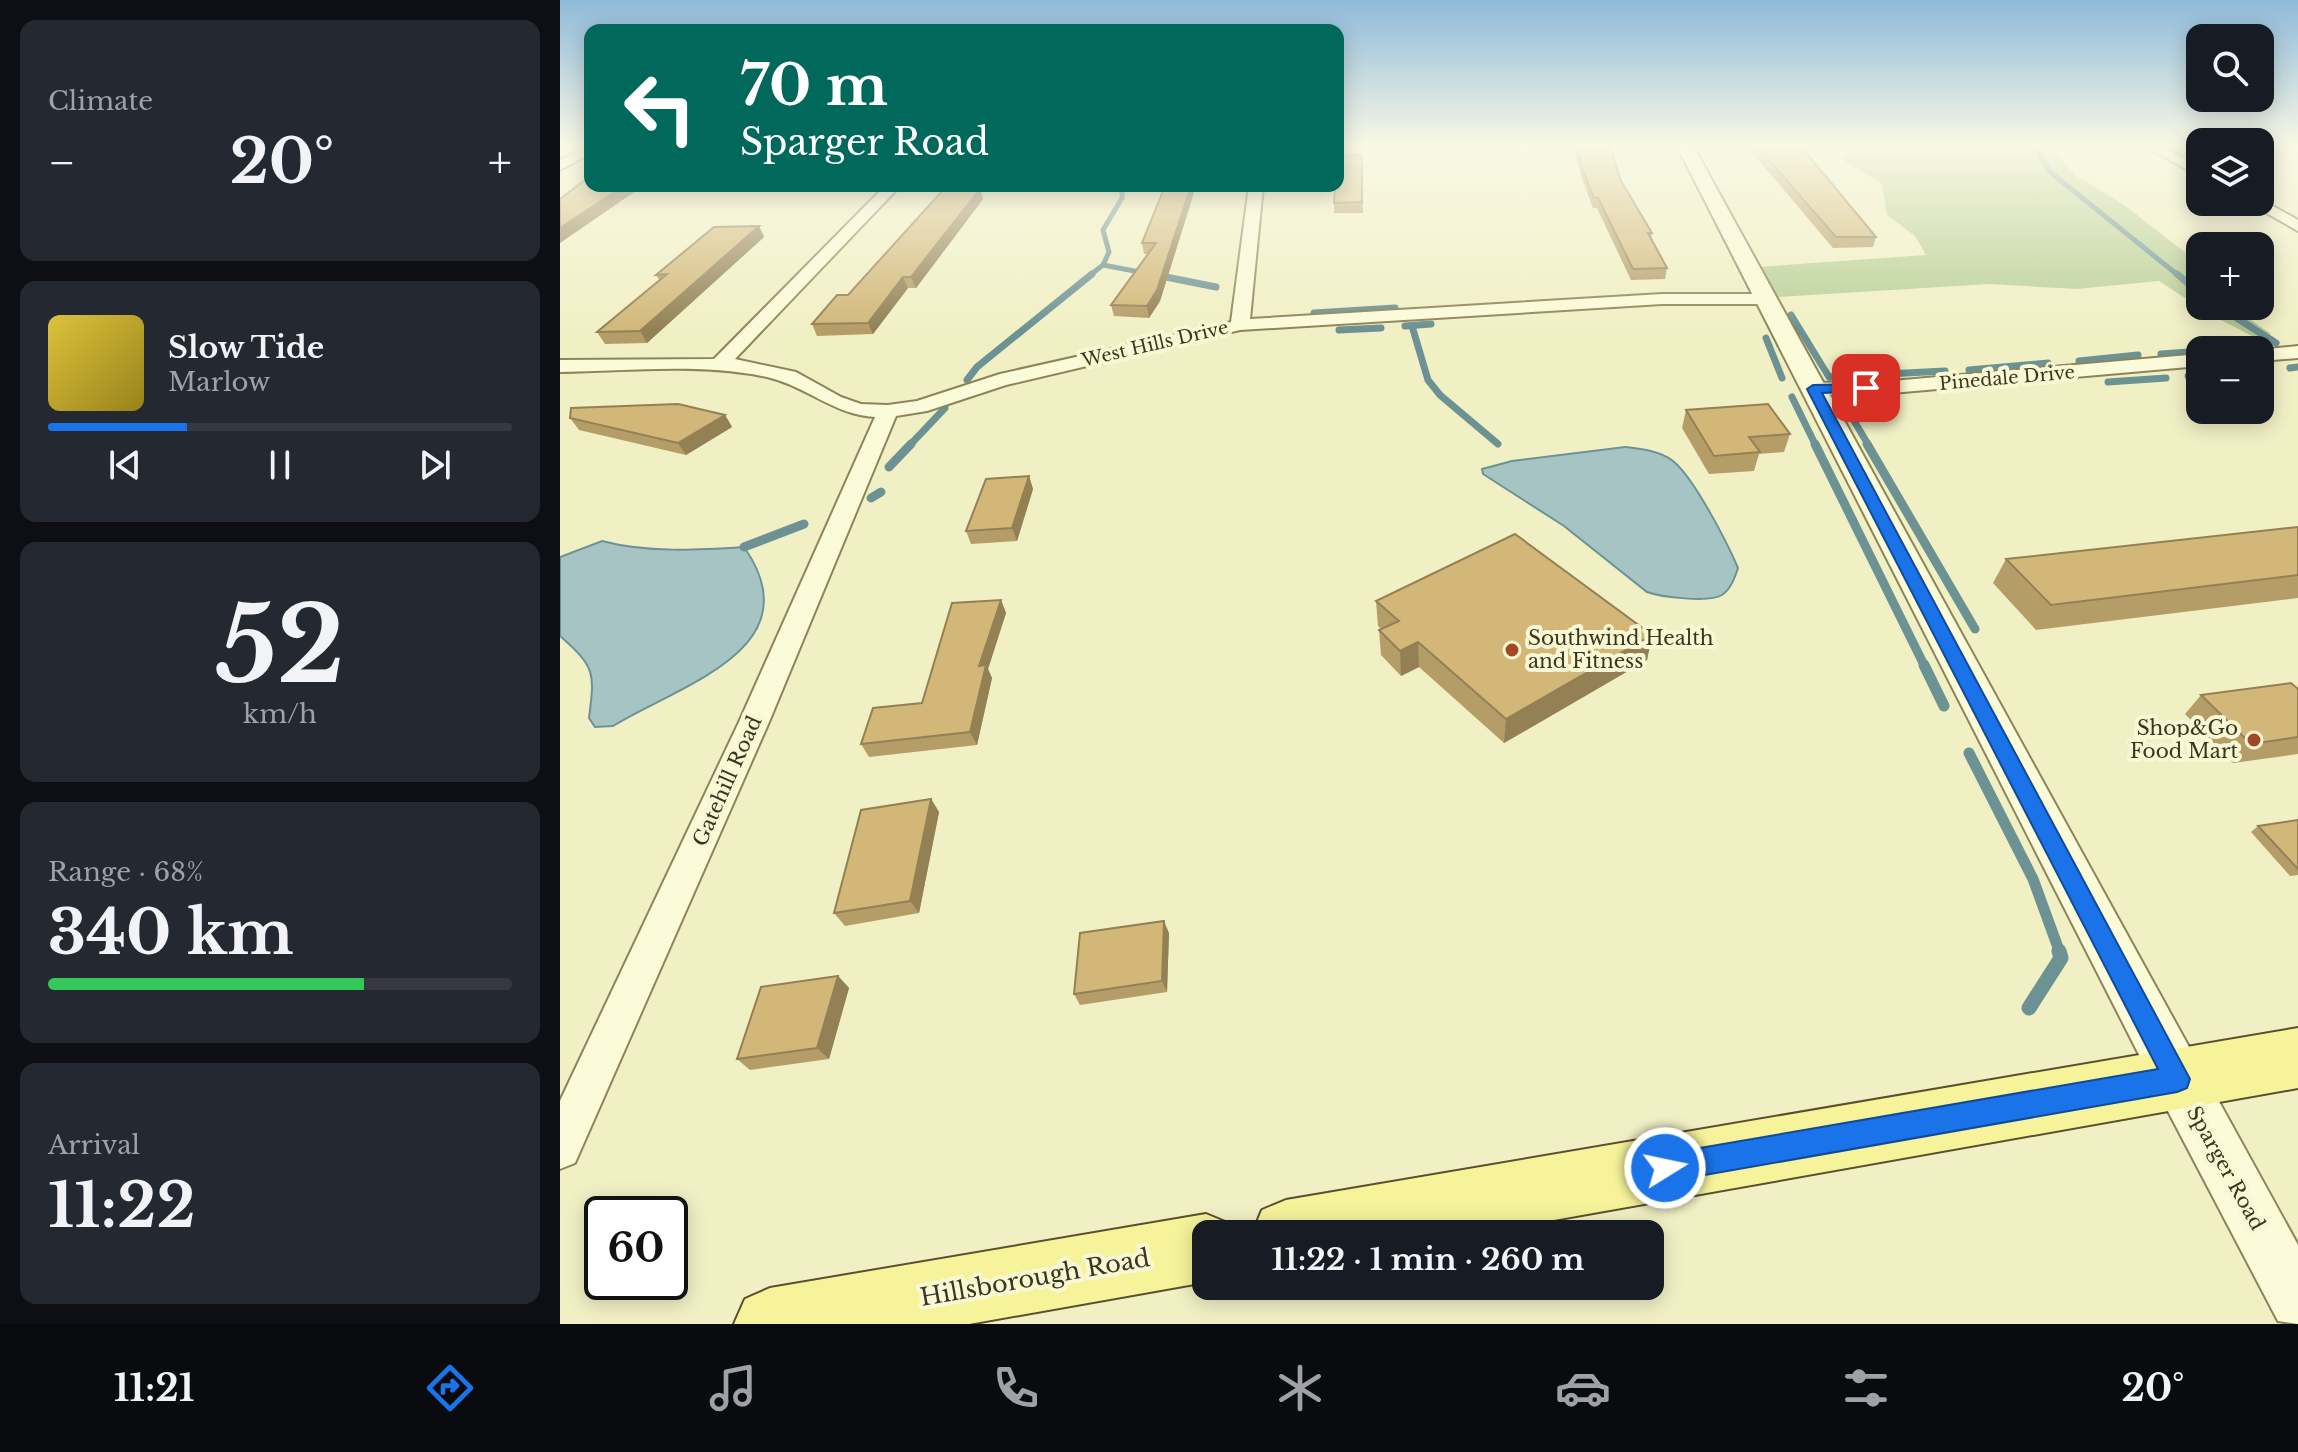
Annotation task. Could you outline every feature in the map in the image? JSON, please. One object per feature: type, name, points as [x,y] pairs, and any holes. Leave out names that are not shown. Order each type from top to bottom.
[{"type":"main road","points":[[1366,1220],[2298,1058]]},
{"type":"main road","name":"Hillsborough Road","points":[[770,1324],[1192,1250]]},
{"type":"street","points":[[721,363],[874,206]]},
{"type":"street","points":[[1240,325],[1254,206]]},
{"type":"street","name":"Sparger Road","points":[[1717,206],[2177,1079],[2298,1301]]},
{"type":"street","points":[[2274,213],[2298,226]]},
{"type":"street","name":"West Hills Drive","points":[[560,366],[721,363],[789,376],[834,401],[859,410],[888,411],[934,403],[1000,380],[1240,325],[1662,299],[1766,299]]},
{"type":"street","points":[[2274,354],[2298,352]]},
{"type":"street","name":"Pinedale Drive","points":[[1813,389],[1892,387],[2186,361]]},
{"type":"street","name":"Gatehill Road","points":[[560,1148],[754,722],[888,411]]},
{"type":"green space","points":[[1886,206],[2125,206],[2186,253],[2186,299],[2159,281],[2076,289],[1989,284],[1777,297],[1758,267],[1926,255],[1915,236],[1887,215]]},
{"type":"green space","points":[[2221,320],[2251,320],[2271,334],[2252,336]]},
{"type":"water","points":[[1625,447],[1650,451],[1673,461],[1700,495],[1738,568],[1722,595],[1696,599],[1647,592],[1564,526],[1483,474],[1482,469],[1512,461]]},
{"type":"water","points":[[602,541],[655,549],[744,547],[762,582],[763,612],[751,637],[730,659],[703,678],[613,726],[595,727],[589,718],[592,690],[590,671],[580,655],[560,636],[560,557]]},
{"type":"building","points":[[560,206],[594,206],[560,228]]},
{"type":"building","points":[[929,206],[967,206],[911,277],[903,277],[868,323],[812,324],[837,295],[848,295]]},
{"type":"building","points":[[1157,206],[1185,206],[1157,290],[1147,306],[1111,305],[1156,243],[1142,243]]},
{"type":"building","points":[[1602,206],[1636,206],[1667,268],[1633,269]]},
{"type":"building","points":[[1809,206],[1850,206],[1876,237],[1836,237]]},
{"type":"building","points":[[759,226],[640,331],[597,332],[667,274],[656,275],[714,227]]},
{"type":"building","points":[[678,404],[725,415],[678,443],[570,418],[571,408]]},
{"type":"building","points":[[1768,404],[1790,434],[1749,437],[1760,452],[1714,456],[1686,410]]},
{"type":"building","points":[[1029,476],[1012,528],[966,531],[986,479]]},
{"type":"building","points":[[2298,527],[2298,575],[2051,605],[2006,559]]},
{"type":"building","name":"Southwind Health and Fitness","points":[[1515,534],[1652,635],[1506,719],[1418,642],[1400,651],[1379,630],[1399,621],[1376,601]]},
{"type":"building","points":[[1001,600],[979,666],[986,665],[970,732],[861,744],[873,708],[922,703],[952,603]]},
{"type":"building","points":[[2291,683],[2298,689],[2298,737],[2251,744],[2201,695]]},
{"type":"building","points":[[931,799],[910,901],[834,913],[861,810]]},
{"type":"building","points":[[2298,820],[2298,869],[2258,826]]},
{"type":"building","points":[[1164,921],[1162,981],[1074,994],[1080,933]]},
{"type":"building","points":[[838,976],[817,1048],[737,1059],[761,987]]},
{"type":"waterway","points":[[1103,265],[1109,252],[1103,230],[1117,206]]},
{"type":"waterway","points":[[2092,206],[2179,276]]},
{"type":"waterway","points":[[1089,276],[1103,265]]},
{"type":"waterway","points":[[1103,265],[1161,276]]},
{"type":"waterway","points":[[967,380],[977,367],[1092,274]]},
{"type":"waterway","points":[[1151,274],[1161,276]]},
{"type":"waterway","points":[[2177,274],[2186,281]]},
{"type":"waterway","points":[[1161,276],[1216,287]]},
{"type":"waterway","points":[[1314,313],[1395,308]]},
{"type":"waterway","points":[[1791,315],[1829,377],[1945,371]]},
{"type":"waterway","points":[[2240,320],[2276,343]]},
{"type":"waterway","points":[[1405,326],[1431,324]]},
{"type":"waterway","points":[[1412,326],[1428,380],[1440,395],[1498,444]]},
{"type":"waterway","points":[[1339,330],[1381,328]]},
{"type":"waterway","points":[[1766,338],[1782,378]]},
{"type":"waterway","points":[[2161,354],[2186,352]]},
{"type":"waterway","points":[[2079,361],[2138,355]]},
{"type":"waterway","points":[[1969,370],[2048,363]]},
{"type":"waterway","points":[[2290,368],[2298,367]]},
{"type":"waterway","points":[[2108,382],[2166,378]]},
{"type":"waterway","points":[[1792,397],[1816,446]]},
{"type":"waterway","points":[[1841,399],[1869,446]]},
{"type":"waterway","points":[[909,446],[945,408]]},
{"type":"waterway","points":[[889,467],[911,444]]},
{"type":"waterway","points":[[1815,444],[1925,667]]},
{"type":"waterway","points":[[1867,444],[1975,629]]},
{"type":"waterway","points":[[871,498],[881,492]]},
{"type":"waterway","points":[[744,547],[804,524]]},
{"type":"waterway","points":[[1924,665],[1944,706]]},
{"type":"waterway","points":[[1969,753],[2033,879],[2060,953]]},
{"type":"waterway","points":[[2029,1008],[2061,958],[2059,951]]},
{"type":"place","name":"Southwind Health and Fitness","points":[[1512,650]]},
{"type":"place","name":"Shop&Go Food Mart","points":[[2254,740]]},
{"type":"route","points":[[1665,1168],[2177,1079],[1813,389],[1866,388]]}]
